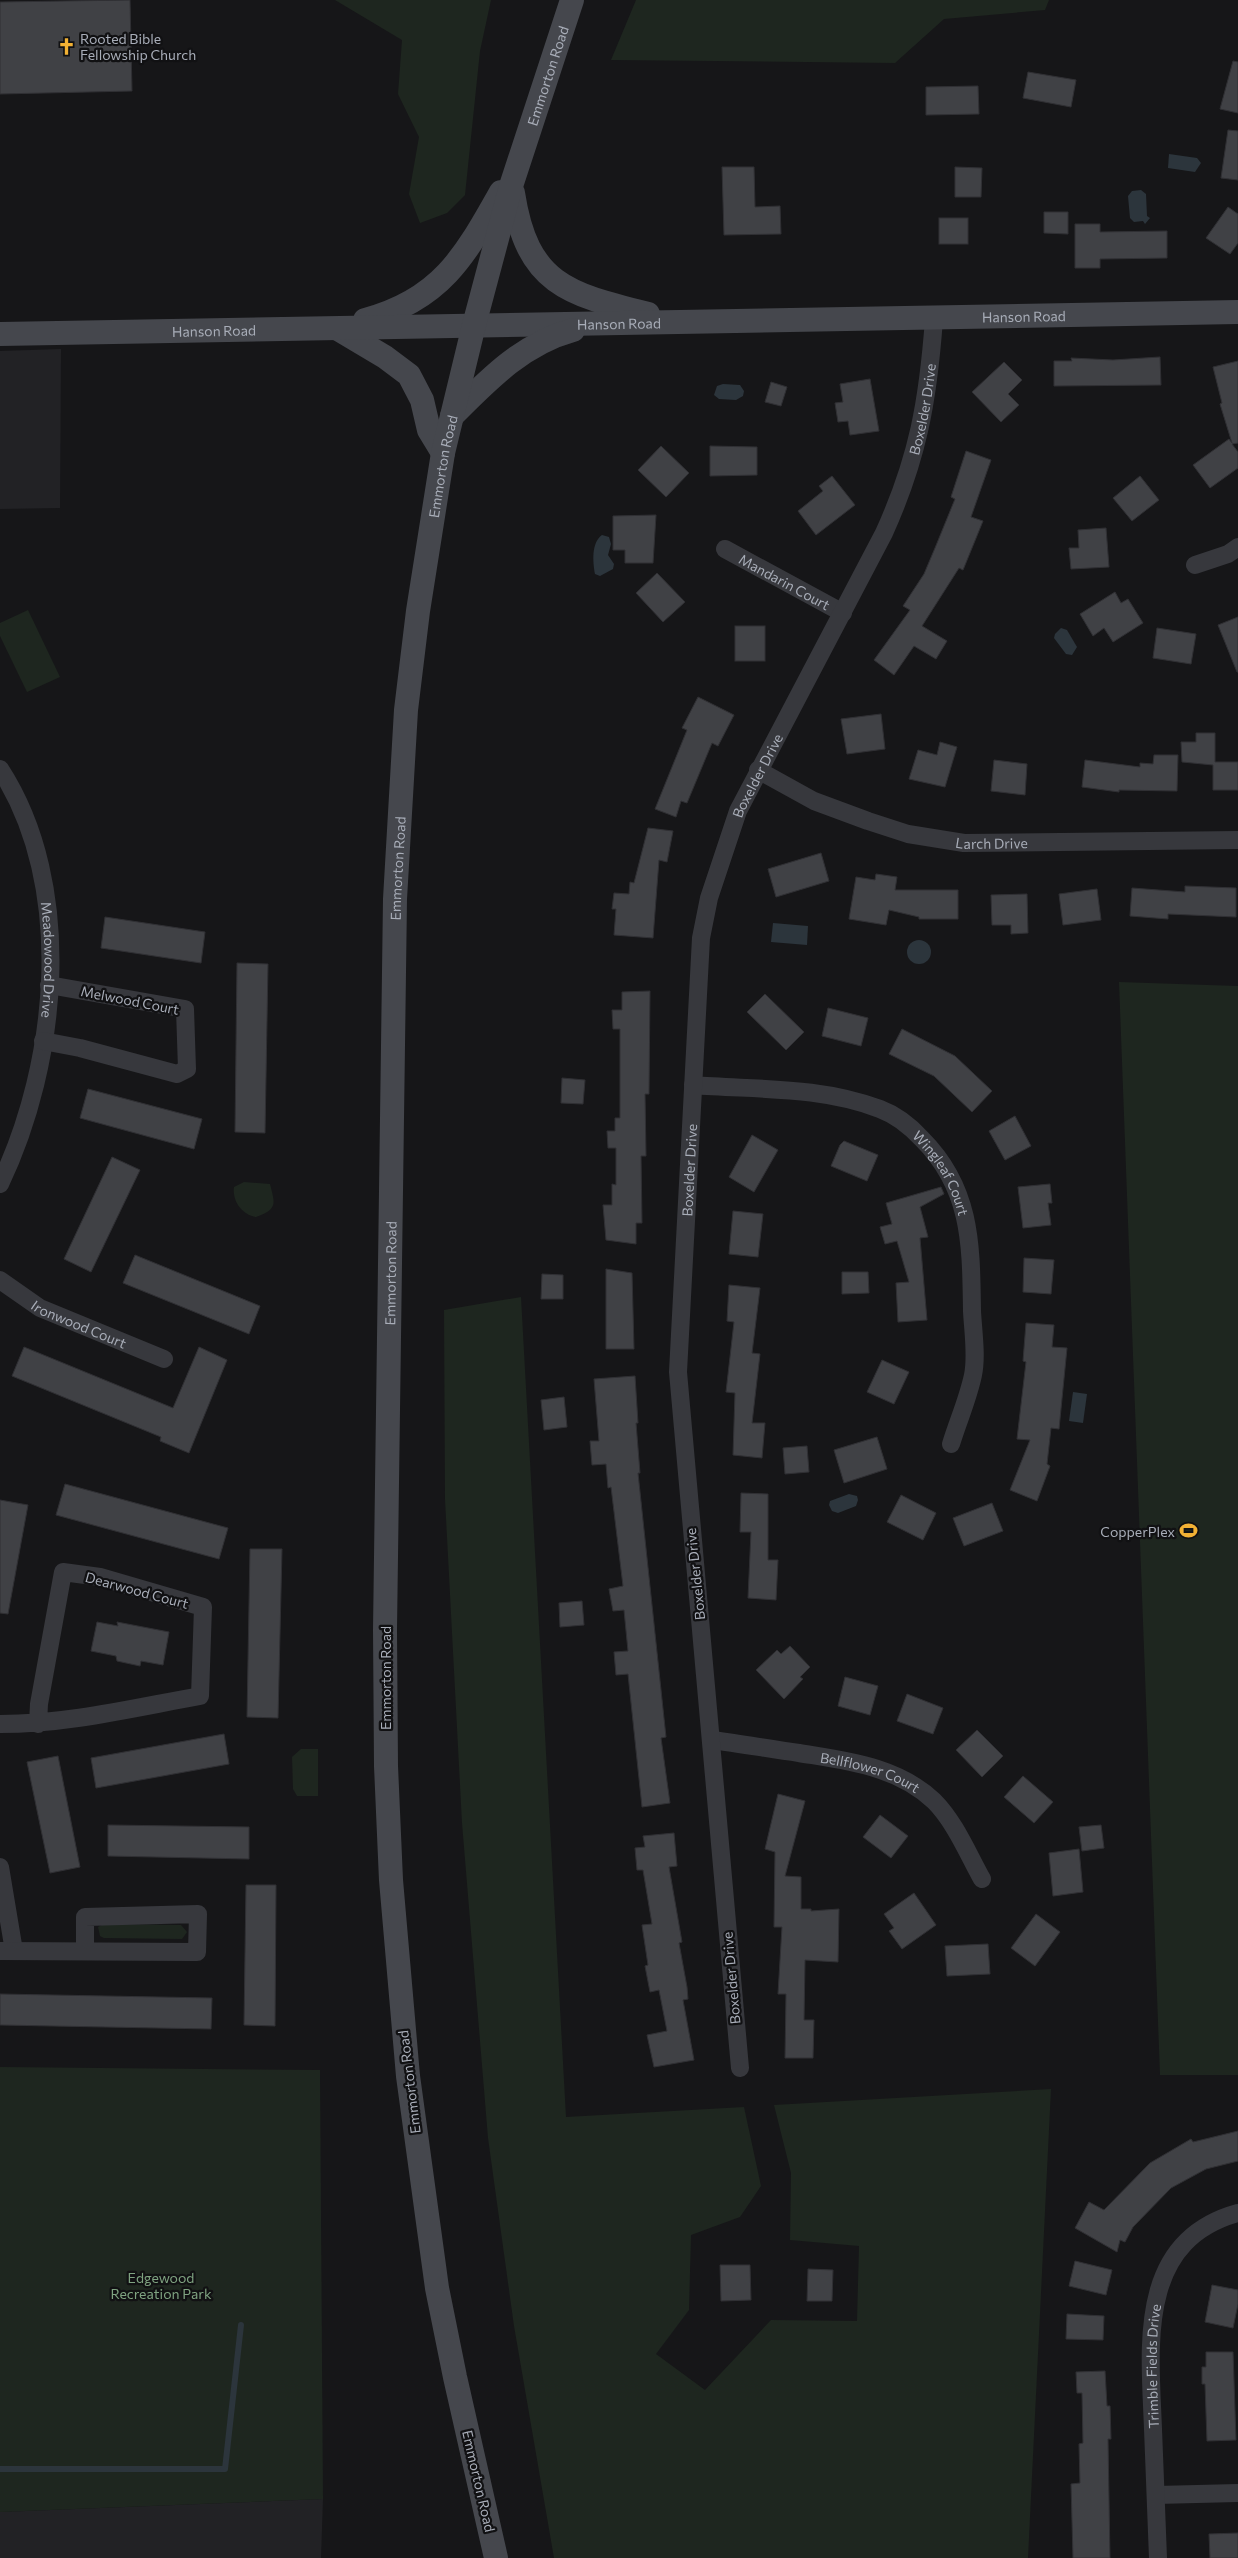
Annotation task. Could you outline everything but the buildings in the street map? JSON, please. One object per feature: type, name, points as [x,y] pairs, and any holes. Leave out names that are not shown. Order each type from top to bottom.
[{"type":"main road","name":"Emmorton Road","points":[[496,2558],[437,2288],[420,2173],[398,1979],[386,1766],[385,1630],[396,889],[406,710],[418,611],[443,453],[450,418],[511,186],[572,0]]},
{"type":"main road","points":[[336,328],[389,314],[416,301],[435,286],[457,263],[476,236],[521,155]]},
{"type":"main road","points":[[511,186],[517,221],[526,246],[538,265],[569,289],[594,301],[676,321]]},
{"type":"main road","name":"Hanson Road","points":[[0,334],[676,321],[934,319],[1238,312]]},
{"type":"main road","points":[[450,418],[510,360],[532,346],[560,333],[597,323]]},
{"type":"main road","points":[[336,328],[377,352],[409,375],[422,400],[429,430],[443,453]]},
{"type":"street","name":"Boxelder Drive","points":[[740,2068],[678,1372],[701,938],[709,898],[738,811],[842,613],[903,491],[920,434],[930,380],[934,319]]},
{"type":"street","points":[[1195,565],[1228,554],[1238,547]]},
{"type":"street","name":"Mandarin Court","points":[[726,549],[842,613]]},
{"type":"street","name":"Meadowood Drive","points":[[0,769],[19,801],[29,824],[44,879],[49,926],[49,984],[43,1041],[25,1120],[11,1162],[0,1184]]},
{"type":"street","name":"Larch Drive","points":[[758,770],[814,801],[868,822],[908,834],[964,842],[1238,840]]},
{"type":"street","name":"Melwood Court","points":[[43,1041],[80,1048],[176,1074],[187,1069],[185,1009],[49,984]]},
{"type":"street","name":"Wingleaf Court","points":[[693,1085],[806,1091],[845,1097],[882,1110],[910,1127],[934,1151],[955,1184],[966,1215],[971,1247],[973,1374],[951,1444]]},
{"type":"street","name":"Ironwood Court","points":[[0,1280],[40,1308],[164,1359]]},
{"type":"street","name":"Dearwood Court","points":[[0,1724],[38,1724],[200,1696],[203,1607],[100,1578],[63,1572],[39,1704],[38,1724]]},
{"type":"street","name":"Bellflower Court","points":[[712,1740],[852,1762],[881,1769],[908,1781],[934,1802],[954,1829],[982,1879]]},
{"type":"street","points":[[0,1867],[7,1951],[197,1952],[198,1914],[85,1917],[85,1951]]},
{"type":"street","name":"Trimble Fields Drive","points":[[1158,2558],[1150,2352],[1153,2307],[1164,2274],[1177,2253],[1199,2232],[1220,2218],[1238,2213]]},
{"type":"street","points":[[1156,2495],[1238,2492]]},
{"type":"shaded area","points":[[1169,154],[1197,158],[1201,163],[1195,172],[1168,168]]},
{"type":"shaded area","points":[[1141,190],[1146,194],[1147,216],[1150,218],[1145,224],[1143,221],[1134,222],[1130,218],[1128,196],[1132,191]]},
{"type":"shaded area","points":[[61,349],[60,508],[0,509],[0,351]]},
{"type":"shaded area","points":[[723,384],[740,385],[744,391],[743,396],[736,400],[719,399],[714,395],[717,386]]},
{"type":"shaded area","points":[[602,535],[609,537],[611,544],[608,555],[614,564],[613,569],[600,576],[595,574],[594,548],[598,538]]},
{"type":"shaded area","points":[[1061,628],[1067,630],[1077,647],[1072,655],[1066,654],[1054,638]]},
{"type":"shaded area","points":[[773,923],[808,926],[807,945],[771,942]]},
{"type":"shaded area","points":[[919,940],[927,944],[931,952],[927,960],[919,964],[911,960],[907,952],[911,944]]},
{"type":"shaded area","points":[[1073,1392],[1087,1394],[1083,1423],[1069,1421]]},
{"type":"shaded area","points":[[849,1494],[857,1496],[856,1506],[838,1513],[832,1511],[829,1505],[830,1501]]},
{"type":"shaded area","points":[[323,2499],[321,2558],[0,2558],[0,2512]]},
{"type":"green space","points":[[335,0],[491,0],[480,51],[465,195],[447,213],[420,223],[409,194],[419,137],[398,94],[402,40]]},
{"type":"green space","points":[[636,0],[1049,0],[1045,10],[944,19],[895,63],[611,60]]},
{"type":"green space","points":[[28,610],[60,677],[27,692],[0,636],[0,623]]},
{"type":"green space","name":"CopperPlex","points":[[1119,982],[1238,986],[1238,2075],[1160,2075]]},
{"type":"green space","points":[[244,1182],[270,1184],[274,1201],[268,1211],[256,1217],[242,1210],[236,1202],[234,1187]]},
{"type":"green space","points":[[521,1297],[566,2117],[744,2107],[761,2186],[740,2217],[691,2235],[689,2310],[656,2354],[705,2390],[771,2320],[857,2321],[859,2246],[790,2240],[791,2173],[774,2105],[1051,2089],[1028,2558],[554,2558],[514,2326],[488,2138],[462,1823],[445,1499],[444,1310]]},
{"type":"green space","points":[[301,1749],[318,1749],[318,1796],[297,1796],[293,1789],[292,1757]]},
{"type":"green space","points":[[104,1924],[181,1925],[187,1932],[182,1939],[104,1938],[100,1936],[98,1927]]},
{"type":"green space","name":"Edgewood Recreation Park","points":[[0,2067],[320,2070],[323,2499],[0,2512]]},
{"type":"waterway","points":[[0,2469],[225,2469],[241,2325]]},
{"type":"place","name":"Rooted Bible Fellowship Church","points":[[66,46]]},
{"type":"place","name":"CopperPlex","points":[[1189,1531]]}]
